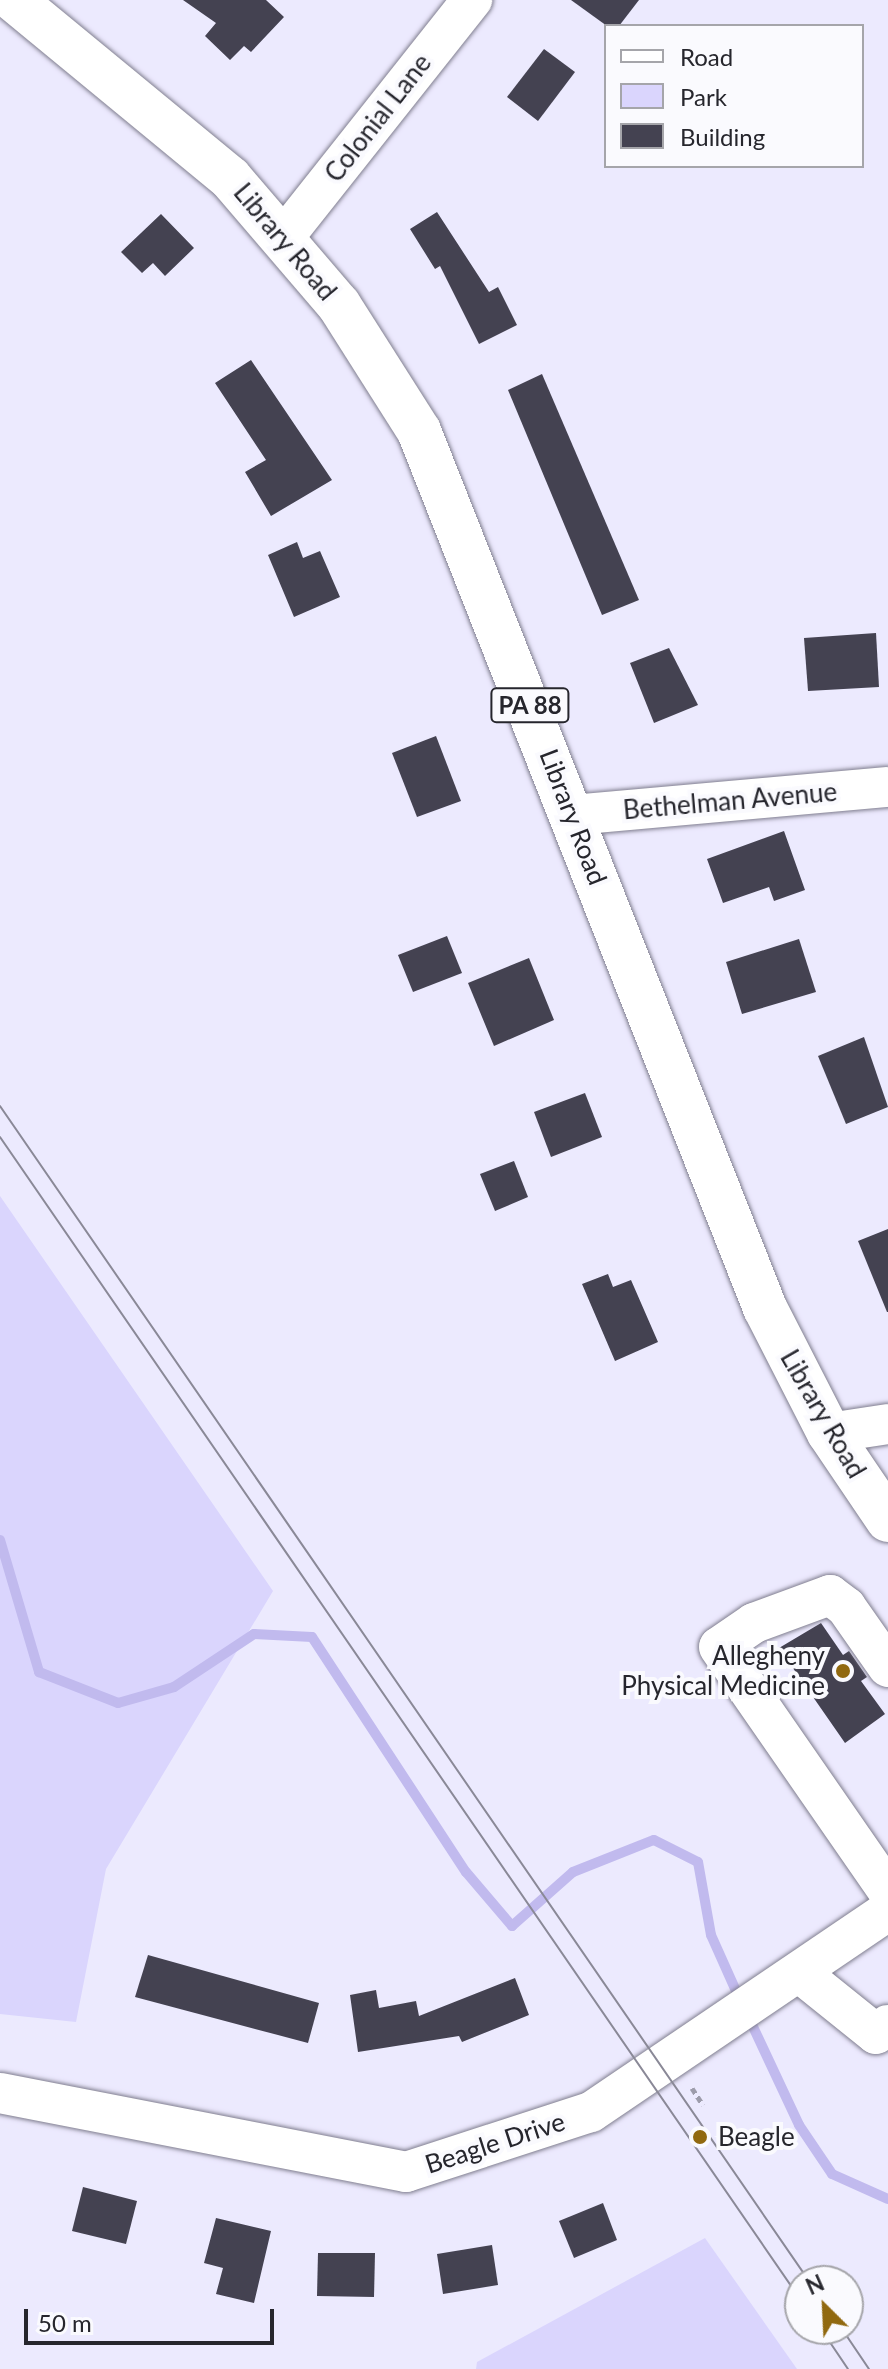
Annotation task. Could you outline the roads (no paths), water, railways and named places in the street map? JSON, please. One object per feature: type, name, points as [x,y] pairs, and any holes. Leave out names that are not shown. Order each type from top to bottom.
[{"type":"main road","name":"Library Road","points":[[14,0],[179,132],[284,237],[339,305],[419,431],[765,1308],[829,1433],[888,1520]]},
{"type":"street","name":"Colonial Lane","points":[[284,237],[472,0]]},
{"type":"street","name":"Bethelman Avenue","points":[[573,815],[888,787]]},
{"type":"street","points":[[829,1433],[888,1424]]},
{"type":"street","points":[[888,1667],[846,1607],[830,1595],[754,1623],[719,1647],[888,1891]]},
{"type":"street","name":"Beagle Drive","points":[[0,2093],[406,2172],[591,2112],[788,1982],[888,1911]]},
{"type":"street","points":[[788,1982],[884,2033]]},
{"type":"waterway","points":[[0,1540],[39,1672],[118,1703],[174,1687],[254,1634],[312,1637],[466,1872],[512,1926],[573,1872],[654,1840],[698,1862],[711,1935],[741,2002]]},
{"type":"waterway","points":[[748,2016],[799,2125],[832,2174],[888,2199]]},
{"type":"tram line","points":[[0,1106],[798,2265]]},
{"type":"tram line","points":[[0,1137],[784,2276]]},
{"type":"tram line","points":[[832,2345],[848,2369]]},
{"type":"tram line","points":[[853,2345],[869,2369]]},
{"type":"place","name":"Allegheny Physical Medicine","points":[[843,1671]]},
{"type":"place","name":"Beagle","points":[[700,2137]]}]
